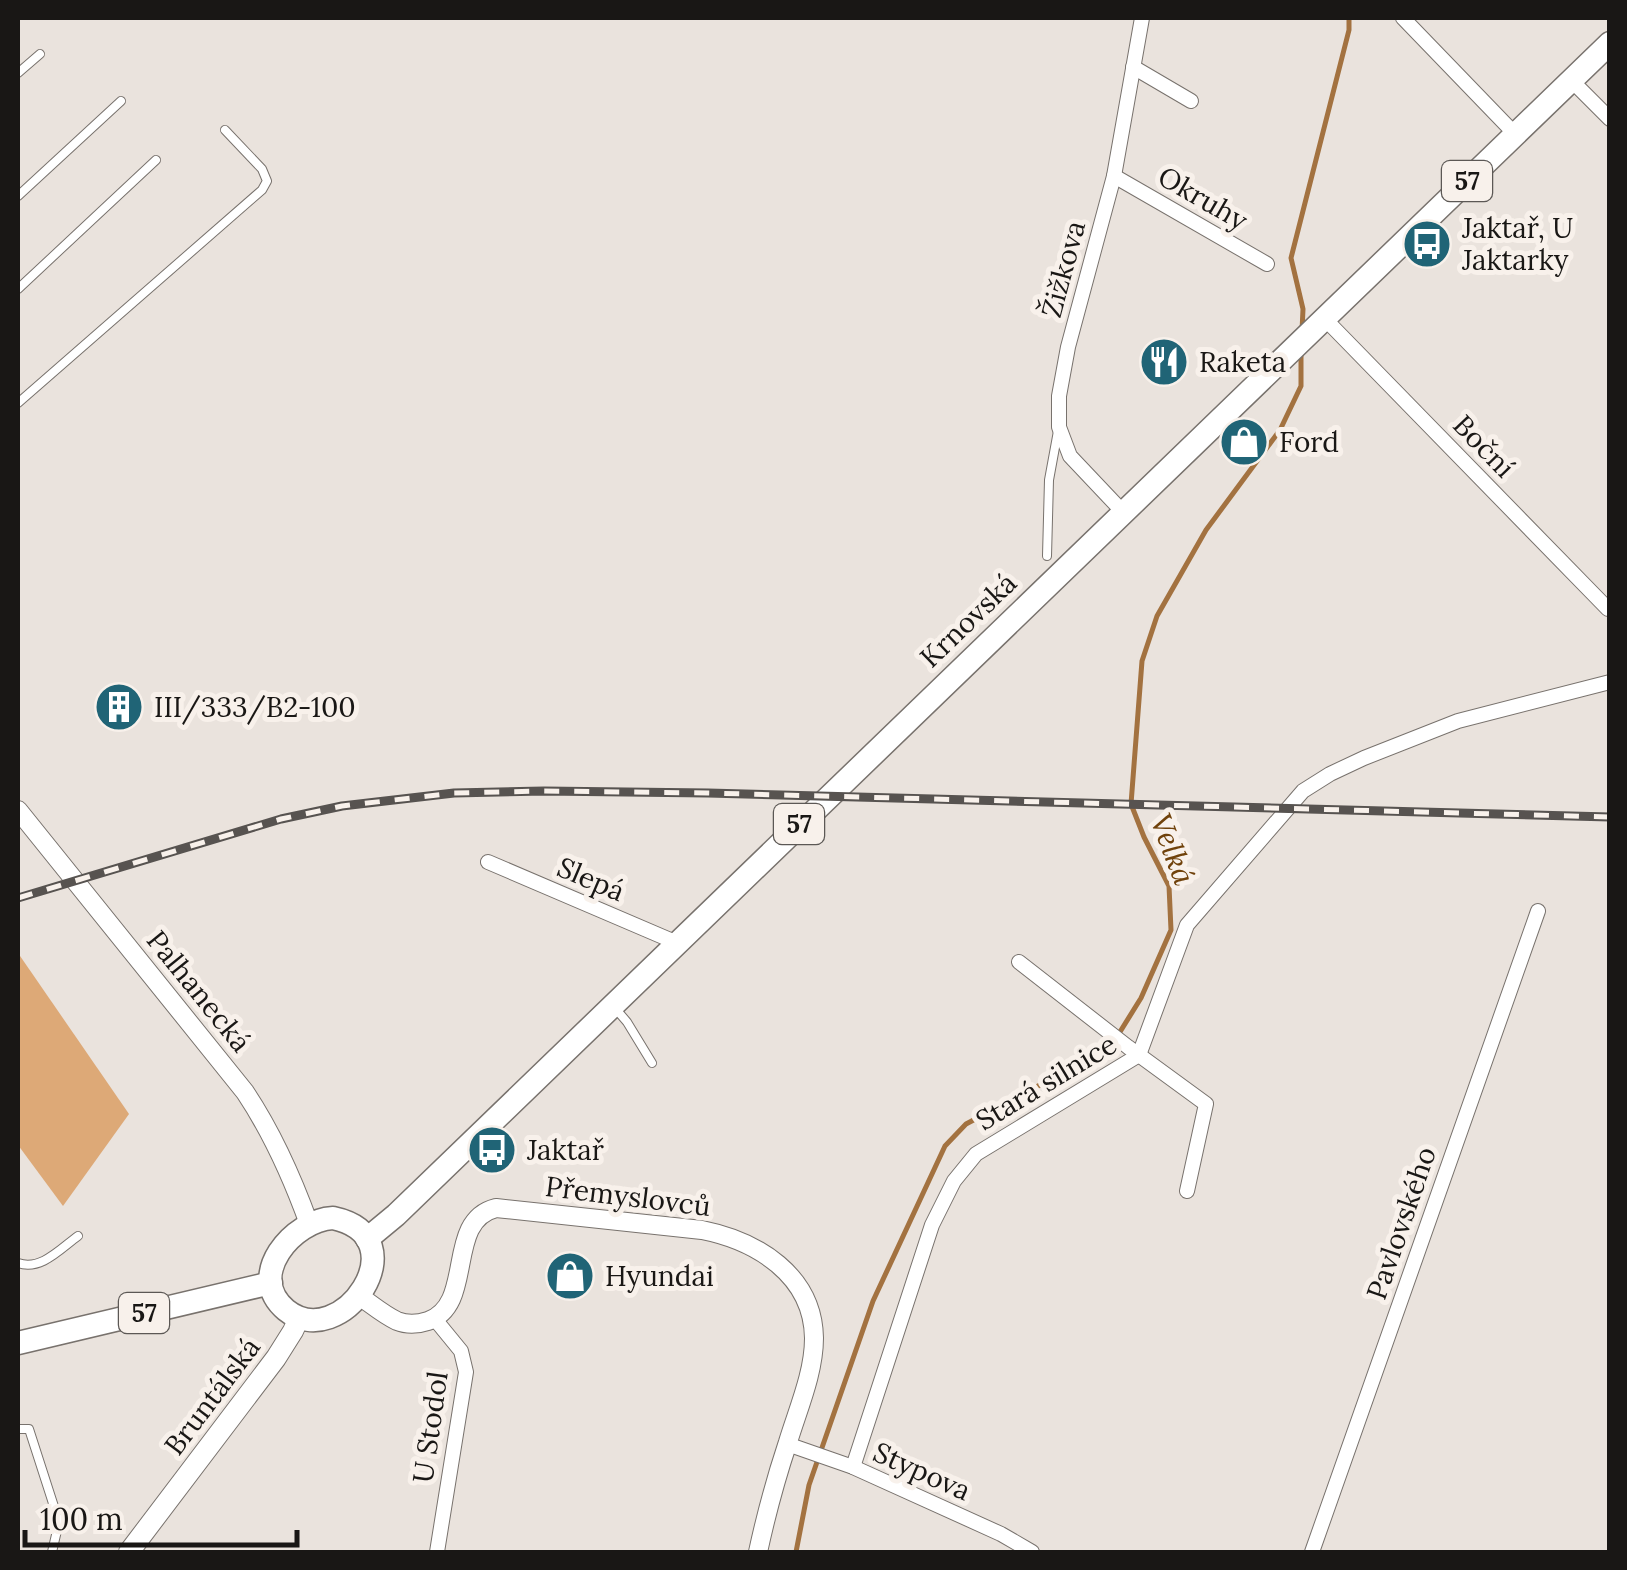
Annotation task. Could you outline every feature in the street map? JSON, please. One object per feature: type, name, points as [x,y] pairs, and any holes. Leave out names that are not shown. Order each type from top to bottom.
[{"type":"main road","name":"Krnovská","points":[[367,1239],[1610,43]]},
{"type":"main road","points":[[322,1219],[344,1221],[367,1239],[373,1270],[370,1280],[348,1306],[320,1320],[298,1318],[281,1306],[270,1284],[274,1259],[309,1224],[322,1219]]},
{"type":"main road","name":"57","points":[[18,1343],[270,1284]]},
{"type":"main road","name":"Bruntálská","points":[[129,1552],[276,1358],[298,1318]]},
{"type":"street","name":"Žižkova","points":[[1059,427],[1059,396],[1068,347],[1114,176],[1142,18]]},
{"type":"street","points":[[1403,18],[1515,134]]},
{"type":"street","points":[[1134,66],[1191,101]]},
{"type":"street","points":[[1571,80],[1610,119]]},
{"type":"street","name":"Okruhy","points":[[1114,176],[1267,264]]},
{"type":"street","name":"Boční","points":[[1324,318],[1609,612]]},
{"type":"street","points":[[1059,427],[1070,456],[1124,512]]},
{"type":"street","name":"Stará silnice","points":[[846,1465],[932,1224],[954,1181],[976,1154],[1134,1051],[1187,925],[1302,791],[1330,774],[1444,726],[1610,682]]},
{"type":"street","name":"Palhanecká","points":[[18,810],[245,1092],[275,1141],[309,1224]]},
{"type":"street","name":"Slepá","points":[[488,862],[676,942]]},
{"type":"street","name":"Pavlovského","points":[[1312,1552],[1538,910]]},
{"type":"street","points":[[1019,962],[1206,1104],[1187,1191]]},
{"type":"street","name":"Přemyslovců","points":[[434,1318],[451,1299],[472,1226],[478,1216],[492,1208],[714,1232],[764,1252],[785,1270],[804,1301],[814,1338],[795,1447],[768,1504],[758,1552]]},
{"type":"street","points":[[358,1295],[400,1322],[434,1318]]},
{"type":"street","name":"U Stodol","points":[[434,1318],[461,1351],[466,1372],[437,1552]]},
{"type":"street","name":"Stypova","points":[[795,1447],[846,1465],[1001,1534],[1032,1552]]},
{"type":"lane","points":[[18,73],[40,54]]},
{"type":"lane","points":[[18,196],[121,100]]},
{"type":"lane","points":[[18,402],[262,190],[267,181],[262,170],[225,130]]},
{"type":"lane","points":[[18,289],[156,160]]},
{"type":"lane","points":[[1047,556],[1049,480],[1059,427]]},
{"type":"lane","points":[[612,1004],[652,1063]]},
{"type":"lane","points":[[18,1263],[34,1266],[78,1236]]},
{"type":"lane","points":[[18,1429],[28,1428],[59,1522],[52,1552]]},
{"type":"shaded area","points":[[18,953],[129,1114],[63,1206],[18,1145]]},
{"type":"waterway","name":"Velká","points":[[1302,331],[1303,309],[1291,258],[1349,18]]},
{"type":"waterway","name":"Velká","points":[[796,1552],[809,1485],[873,1301],[945,1146],[966,1124],[1110,1048],[1141,998],[1171,930],[1169,886],[1131,804],[1142,661],[1157,616],[1206,530],[1280,430],[1301,386],[1301,352]]},
{"type":"railway","points":[[18,898],[281,819],[342,806],[454,793],[708,793],[1610,817]]},
{"type":"place","name":"Jaktař, U Jaktarky","points":[[1427,244]]},
{"type":"place","name":"Raketa","points":[[1164,362]]},
{"type":"place","name":"Ford","points":[[1244,442]]},
{"type":"place","name":"III/333/B2-100","points":[[119,707]]},
{"type":"place","name":"Jaktař","points":[[492,1150]]},
{"type":"place","name":"Hyundai","points":[[570,1276]]}]
